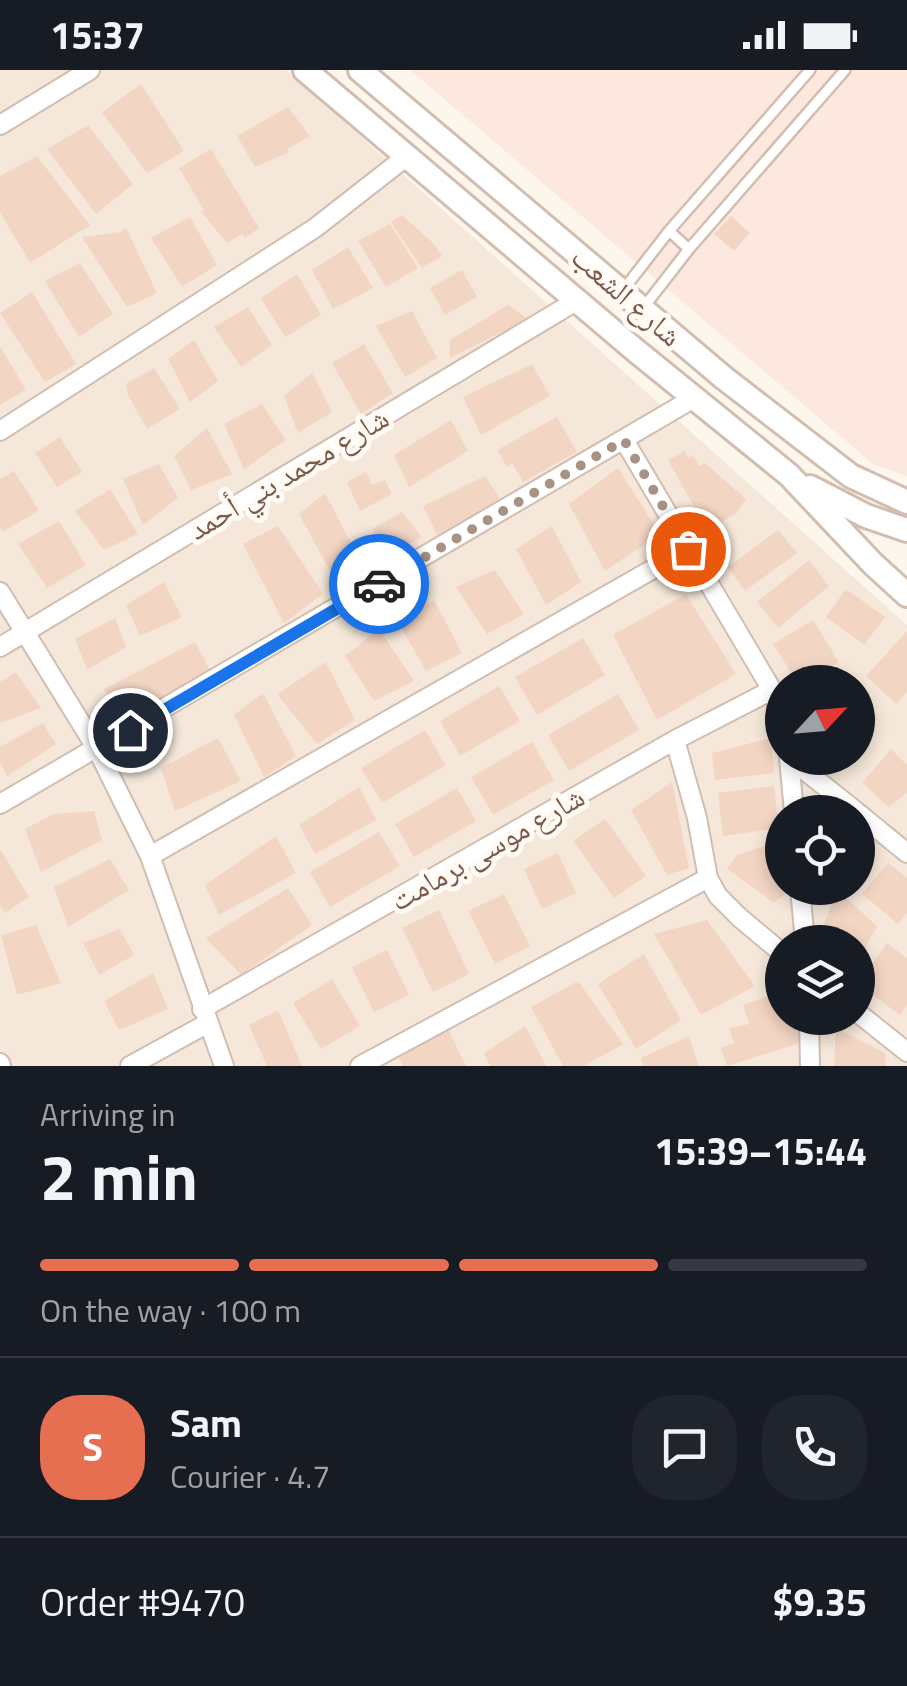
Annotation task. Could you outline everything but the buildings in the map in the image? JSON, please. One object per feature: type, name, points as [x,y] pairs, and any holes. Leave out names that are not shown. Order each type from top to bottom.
[{"type":"street","points":[[0,125],[90,70]]},
{"type":"street","name":"شارع الشعب","points":[[306,70],[789,476],[907,594]]},
{"type":"street","name":"شارع الشعب","points":[[360,70],[621,292],[826,458],[851,476],[907,502]]},
{"type":"street","points":[[0,431],[315,228],[406,156]]},
{"type":"street","points":[[510,243],[523,245],[534,240],[539,228],[536,216]]},
{"type":"street","name":"شارع محمد بني أحمد","points":[[0,646],[576,300]]},
{"type":"street","points":[[0,804],[694,398]]},
{"type":"street","points":[[624,440],[765,678]]},
{"type":"street","name":"شارع الشعب","points":[[789,476],[866,516],[907,530]]},
{"type":"street","points":[[150,856],[688,549]]},
{"type":"street","points":[[0,592],[97,749],[150,856],[224,1066]]},
{"type":"street","name":"شارع موسى برمامت","points":[[130,1066],[205,1016],[676,740],[765,694]]},
{"type":"street","points":[[676,740],[708,878],[729,906],[765,938]]},
{"type":"street","points":[[811,775],[835,795]]},
{"type":"street","points":[[875,827],[907,852]]},
{"type":"street","points":[[360,1066],[708,878]]},
{"type":"street","points":[[875,1027],[907,1052]]},
{"type":"street","points":[[809,1035],[810,1066]]},
{"type":"lane","points":[[621,292],[810,70]]},
{"type":"lane","points":[[642,309],[689,249],[845,70]]},
{"type":"lane","points":[[669,231],[689,249]]},
{"type":"shaded area","points":[[0,70],[286,70],[907,625],[907,1066],[0,1066]]},
{"type":"shaded area","points":[[410,70],[907,70],[907,476],[873,464]]},
{"type":"way so far","points":[[379,584],[624,440],[688,549]]},
{"type":"route","points":[[130,730],[379,584]]}]
